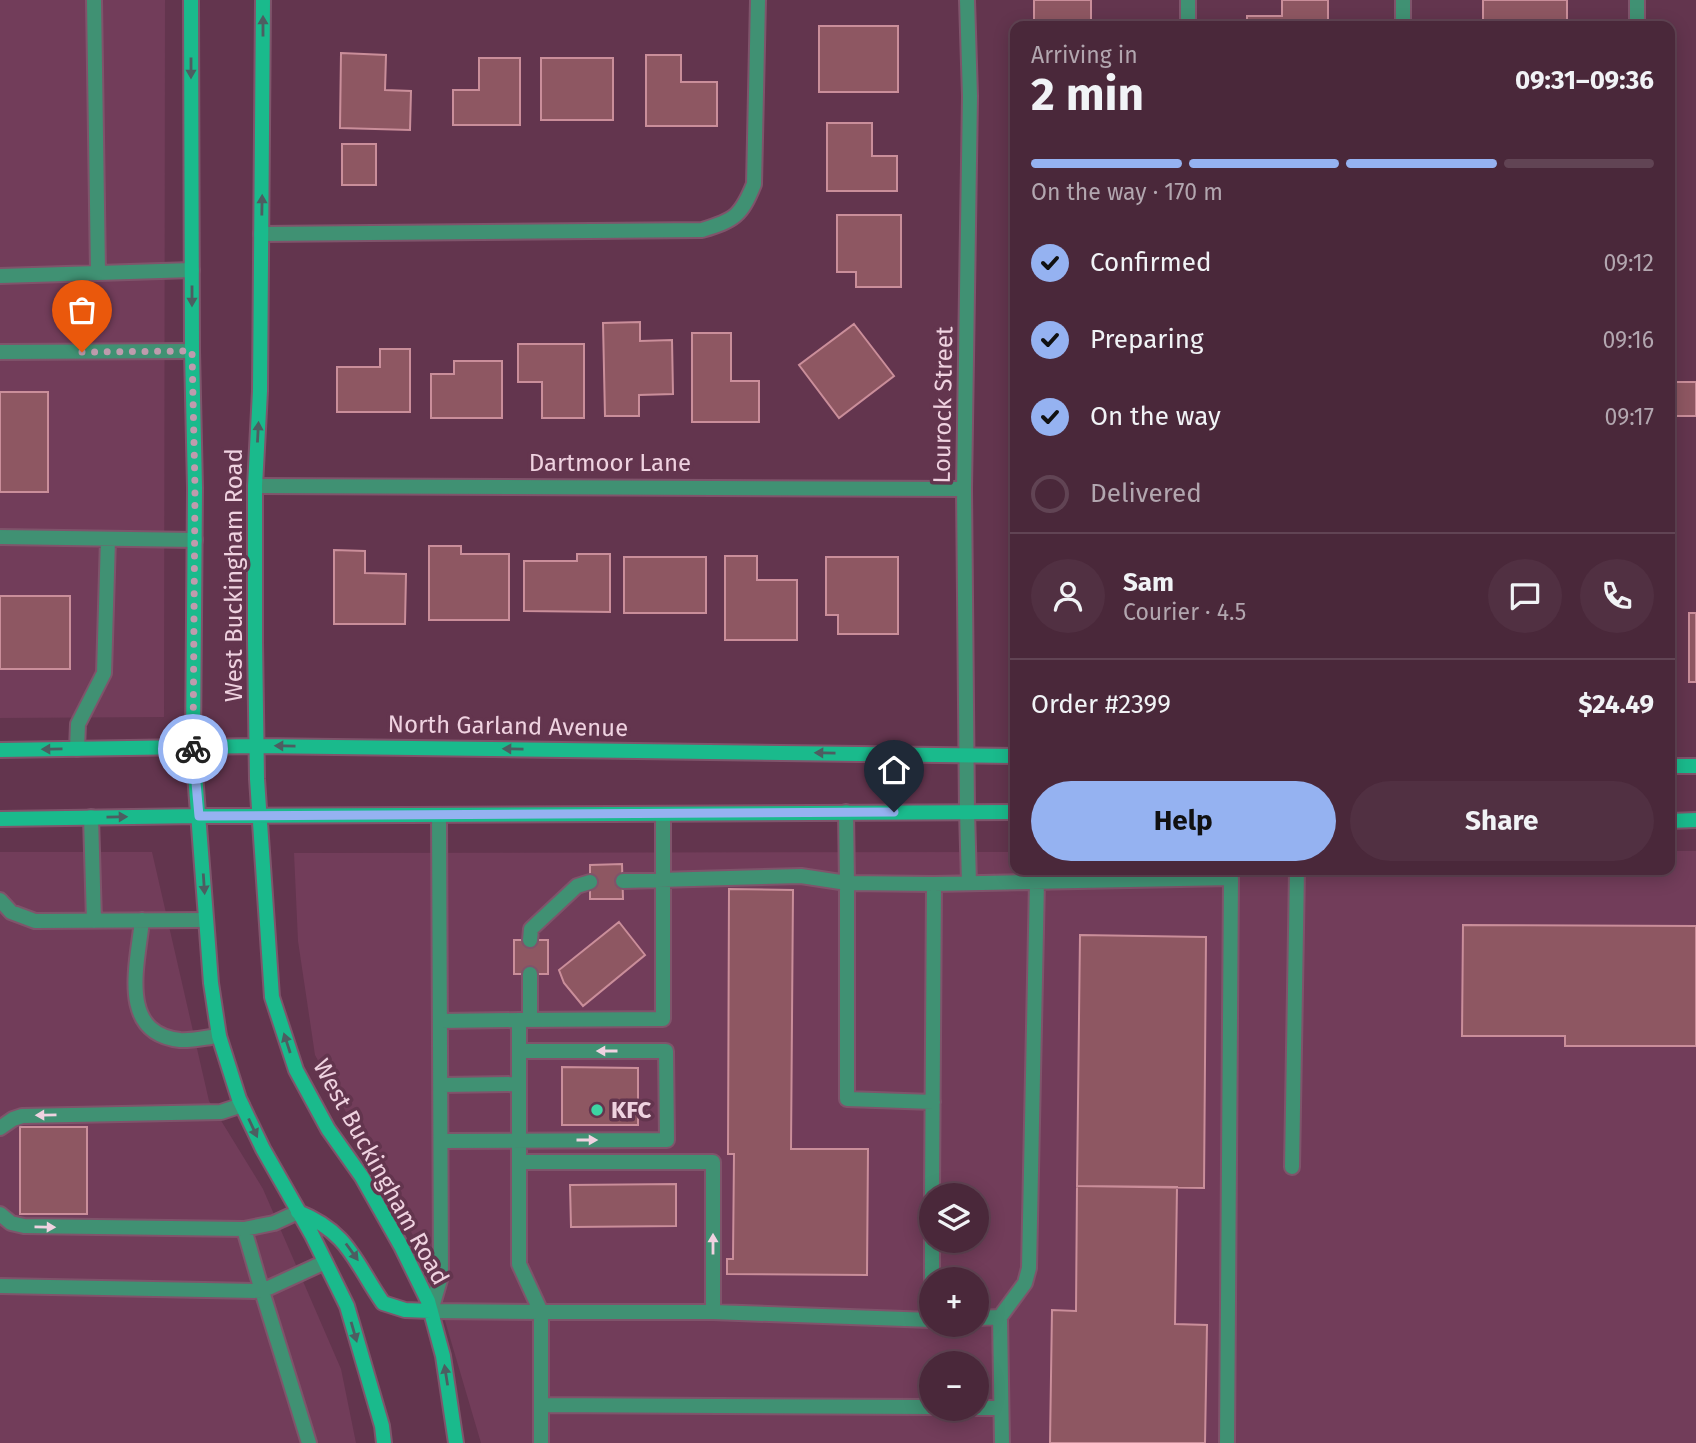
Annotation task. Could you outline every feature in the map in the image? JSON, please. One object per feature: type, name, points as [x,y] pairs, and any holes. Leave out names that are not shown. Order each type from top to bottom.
[{"type":"main road","name":"West Buckingham Road","points":[[191,0],[195,540],[193,748],[211,983],[219,1036],[242,1105],[347,1306],[382,1426],[384,1443]]},
{"type":"main road","name":"West Buckingham Road","points":[[263,0],[255,642],[259,817],[272,997],[296,1070],[328,1129],[362,1177],[428,1301],[443,1356],[456,1443]]},
{"type":"main road","name":"North Garland Avenue","points":[[0,750],[258,746],[1010,756]]},
{"type":"main road","points":[[1675,766],[1696,766]]},
{"type":"main road","points":[[0,819],[1010,813]]},
{"type":"main road","points":[[1675,821],[1696,820]]},
{"type":"main road","points":[[298,1212],[318,1220],[347,1244],[383,1303],[405,1310],[430,1311]]},
{"type":"street","points":[[94,0],[98,273]]},
{"type":"street","points":[[261,234],[702,230],[729,222],[745,206],[754,184],[758,0]]},
{"type":"street","name":"Lourock Street","points":[[967,0],[970,96],[964,489],[969,883]]},
{"type":"street","points":[[1188,0],[1188,21]]},
{"type":"street","points":[[1403,0],[1403,21]]},
{"type":"street","points":[[1637,0],[1637,21]]},
{"type":"street","points":[[0,276],[192,270]]},
{"type":"street","points":[[0,352],[192,351]]},
{"type":"street","name":"Dartmoor Lane","points":[[255,486],[964,489]]},
{"type":"street","points":[[0,537],[195,540]]},
{"type":"street","points":[[77,749],[78,724],[104,673],[108,539]]},
{"type":"street","points":[[846,812],[847,1100],[933,1102]]},
{"type":"street","points":[[440,1021],[663,1019],[663,814]]},
{"type":"street","points":[[439,815],[441,1276],[430,1311],[713,1312],[919,1320]]},
{"type":"street","points":[[91,817],[94,921]]},
{"type":"street","points":[[1292,1167],[1297,875]]},
{"type":"street","points":[[623,881],[801,876],[847,883],[934,884],[1231,878],[1227,1443]]},
{"type":"street","points":[[1002,1443],[1000,1317],[1025,1283],[1029,1268],[1037,881]]},
{"type":"street","points":[[530,940],[531,929],[576,886],[590,882]]},
{"type":"street","points":[[932,1183],[934,884]]},
{"type":"street","points":[[0,900],[11,912],[35,921],[206,919]]},
{"type":"street","points":[[142,920],[134,987],[143,1021],[158,1033],[180,1040],[219,1036]]},
{"type":"street","points":[[530,974],[519,1051],[519,1264],[541,1312],[541,1443]]},
{"type":"street","points":[[441,1141],[667,1140],[666,1051],[519,1051]]},
{"type":"street","points":[[441,1084],[519,1084]]},
{"type":"street","points":[[0,1128],[22,1116],[221,1112],[242,1105]]},
{"type":"street","points":[[519,1162],[713,1162],[713,1312]]},
{"type":"street","points":[[0,1214],[11,1223],[24,1226],[244,1229],[274,1223],[298,1212]]},
{"type":"street","points":[[244,1229],[309,1443]]},
{"type":"street","points":[[0,1286],[262,1291],[325,1262]]},
{"type":"street","points":[[989,1317],[1000,1317]]},
{"type":"street","points":[[541,1405],[919,1407]]},
{"type":"street","points":[[989,1408],[1001,1408]]},
{"type":"shaded area","points":[[0,0],[165,0],[164,717],[0,718]]},
{"type":"shaded area","points":[[1675,851],[1696,851],[1696,1443],[481,1443],[428,1263],[315,1055],[298,941],[294,853],[1010,852],[1010,875],[1675,875]]},
{"type":"shaded area","points":[[0,852],[152,852],[209,1101],[263,1189],[341,1369],[356,1443],[0,1443]]},
{"type":"building","points":[[1034,0],[1091,0],[1091,21],[1034,21]]},
{"type":"building","points":[[1282,0],[1328,0],[1328,21],[1247,21],[1247,16],[1282,16]]},
{"type":"building","points":[[1483,0],[1567,0],[1567,21],[1483,21]]},
{"type":"building","points":[[819,26],[898,26],[898,92],[819,92]]},
{"type":"building","points":[[341,53],[386,55],[385,90],[411,91],[410,130],[340,128]]},
{"type":"building","points":[[646,55],[681,55],[681,82],[717,82],[717,126],[646,126]]},
{"type":"building","points":[[479,58],[520,58],[520,125],[453,125],[453,90],[479,90]]},
{"type":"building","points":[[541,58],[613,58],[613,120],[541,120]]},
{"type":"building","points":[[827,123],[872,123],[872,156],[897,156],[897,191],[827,191]]},
{"type":"building","points":[[342,144],[376,144],[376,185],[342,185]]},
{"type":"building","points":[[837,215],[901,215],[901,287],[856,287],[856,272],[837,272]]},
{"type":"building","points":[[640,322],[640,341],[672,340],[673,394],[639,395],[639,416],[605,416],[603,323]]},
{"type":"building","points":[[854,324],[894,376],[839,418],[799,365]]},
{"type":"building","points":[[692,333],[731,333],[731,381],[759,381],[759,422],[692,422]]},
{"type":"building","points":[[518,344],[584,344],[584,418],[542,418],[542,382],[518,382]]},
{"type":"building","points":[[380,349],[410,349],[410,412],[337,412],[337,367],[380,367]]},
{"type":"building","points":[[454,361],[502,361],[502,418],[431,418],[431,374],[454,374]]},
{"type":"building","points":[[1675,382],[1696,382],[1696,416],[1675,416]]},
{"type":"building","points":[[0,392],[48,392],[48,492],[0,492]]},
{"type":"building","points":[[429,546],[461,546],[461,554],[509,554],[509,620],[429,620]]},
{"type":"building","points":[[334,550],[365,551],[365,573],[406,574],[405,624],[334,624]]},
{"type":"building","points":[[577,554],[610,554],[610,612],[524,611],[524,561],[577,561]]},
{"type":"building","points":[[725,556],[757,556],[757,580],[797,580],[797,640],[725,640]]},
{"type":"building","points":[[624,557],[706,557],[706,613],[624,613]]},
{"type":"building","points":[[826,557],[898,557],[898,634],[838,634],[838,615],[826,615]]},
{"type":"building","points":[[0,596],[70,596],[70,669],[0,669]]},
{"type":"building","points":[[1689,613],[1696,613],[1696,682],[1689,682]]},
{"type":"building","points":[[622,864],[623,899],[590,899],[590,865]]},
{"type":"building","points":[[729,889],[793,890],[791,1149],[868,1149],[867,1275],[727,1274],[727,1259],[733,1259],[734,1154],[728,1154]]},
{"type":"building","points":[[619,922],[645,955],[583,1006],[564,983],[559,970]]},
{"type":"building","points":[[1463,925],[1696,926],[1696,1046],[1565,1046],[1565,1036],[1462,1036]]},
{"type":"building","points":[[1080,935],[1206,937],[1204,1188],[1077,1186]]},
{"type":"building","points":[[514,940],[548,940],[548,974],[514,974]]},
{"type":"building","points":[[562,1067],[638,1068],[638,1125],[562,1125]]},
{"type":"building","points":[[20,1127],[87,1127],[87,1214],[20,1214]]},
{"type":"building","points":[[676,1184],[676,1226],[571,1227],[570,1185]]},
{"type":"building","points":[[1077,1186],[1177,1187],[1175,1324],[1207,1325],[1205,1443],[1050,1443],[1052,1310],[1076,1311]]},
{"type":"way so far","points":[[82,352],[192,351],[195,488],[193,749]]},
{"type":"place","name":"KFC","points":[[597,1110]]},
{"type":"route","points":[[193,749],[199,816],[894,812]]}]
